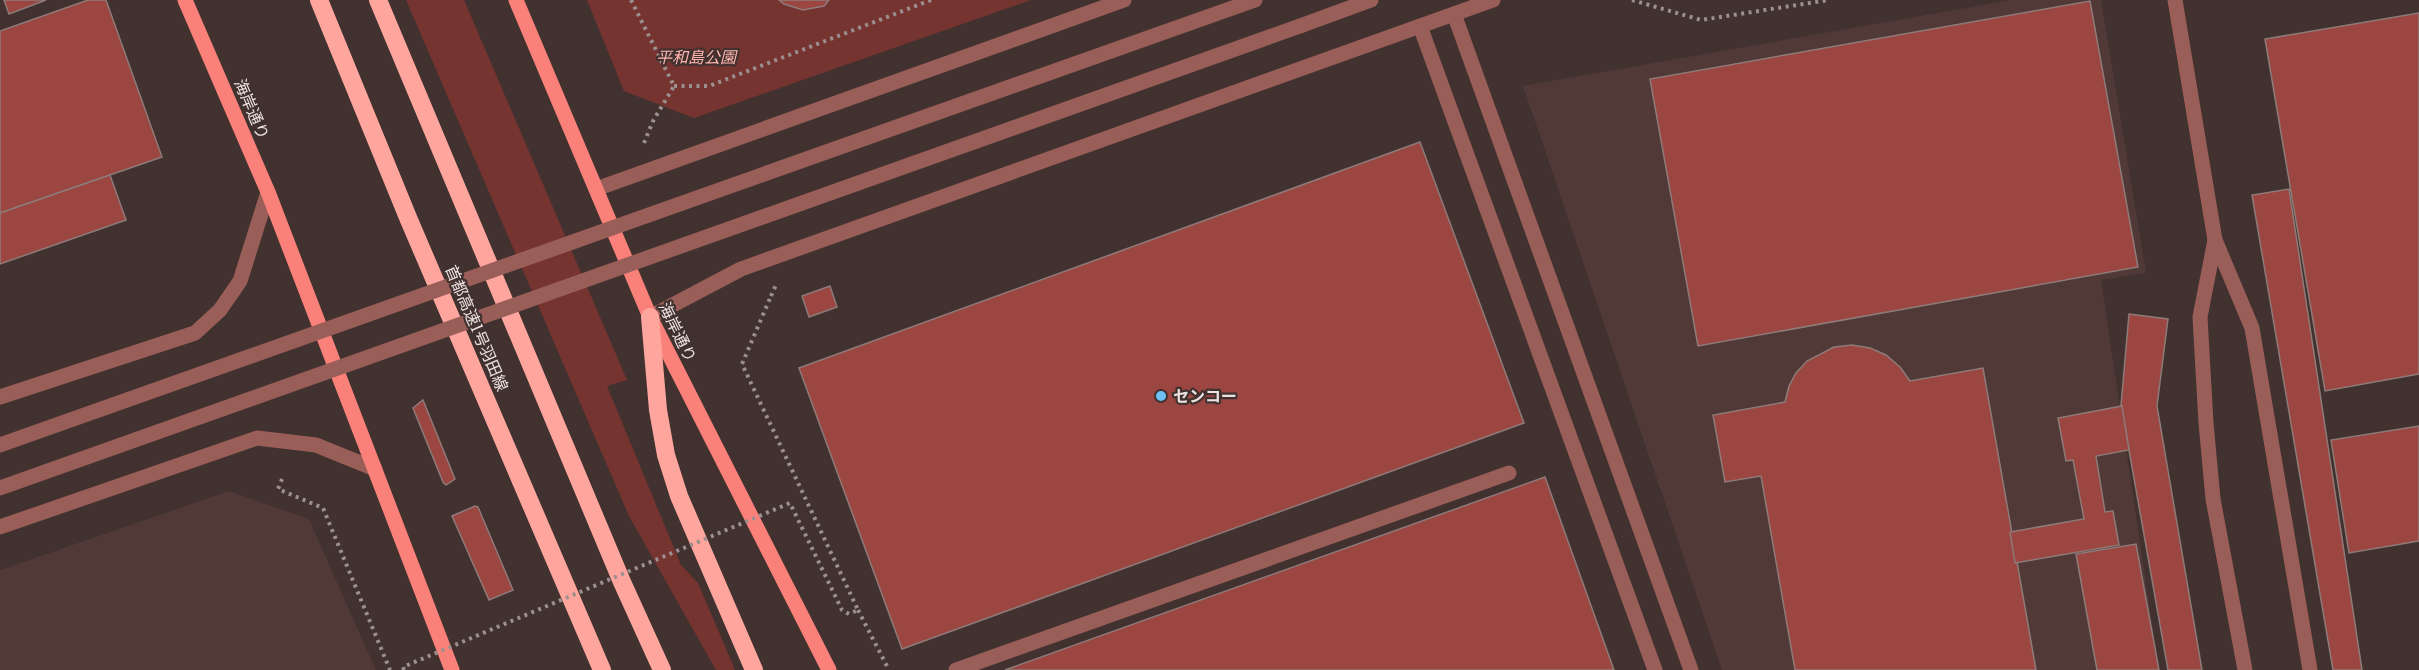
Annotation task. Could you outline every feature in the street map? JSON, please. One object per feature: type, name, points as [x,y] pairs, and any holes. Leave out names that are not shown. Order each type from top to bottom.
[{"type":"highway","name":"首都高速1号羽田線","points":[[319,0],[409,220],[602,670]]},
{"type":"highway","points":[[378,0],[622,582],[662,670]]},
{"type":"highway","points":[[650,317],[658,410],[666,455],[679,496],[754,670]]},
{"type":"highway","points":[[622,582],[674,670]]},
{"type":"main road","name":"海岸通り","points":[[185,0],[268,192],[452,670]]},
{"type":"main road","name":"海岸通り","points":[[516,0],[650,317],[829,670]]},
{"type":"street","points":[[596,189],[1124,0]]},
{"type":"street","points":[[0,445],[1256,0]]},
{"type":"street","points":[[0,488],[1371,0]]},
{"type":"street","points":[[650,317],[741,269],[1492,0]]},
{"type":"street","points":[[2175,0],[2214,240],[2252,328],[2310,670]]},
{"type":"street","points":[[1454,14],[1691,670]]},
{"type":"street","points":[[1420,26],[1655,670]]},
{"type":"street","points":[[0,397],[195,333],[220,310],[240,281],[268,192]]},
{"type":"street","points":[[2214,240],[2200,317],[2206,423],[2212,499],[2245,670]]},
{"type":"street","points":[[0,527],[257,438],[316,445],[375,469]]},
{"type":"street","points":[[956,670],[1509,472]]},
{"type":"path","points":[[632,0],[674,86]]},
{"type":"path","points":[[674,86],[709,86],[931,0]]},
{"type":"path","points":[[1632,0],[1701,20],[1829,0]]},
{"type":"path","points":[[653,121],[674,86]]},
{"type":"path","points":[[776,285],[742,364],[858,610],[888,668]]},
{"type":"path","points":[[282,478],[278,489],[323,508],[390,670]]},
{"type":"path","points":[[404,670],[403,667],[790,503],[842,610],[849,614],[858,610]]},
{"type":"shaded area","points":[[2011,0],[2101,0],[2146,273],[2101,280],[2159,670],[1722,670],[1523,86]]},
{"type":"shaded area","points":[[229,491],[309,519],[376,670],[0,670],[0,570]]},
{"type":"green space","points":[[406,0],[464,0],[627,380],[607,386],[681,565],[698,583],[735,670],[716,670],[629,516]]},
{"type":"green space","name":"平和島公園","points":[[587,0],[1031,0],[694,118],[624,91]]},
{"type":"building","points":[[4,0],[46,0],[9,14]]},
{"type":"building","points":[[88,0],[106,0],[162,157],[0,213],[0,31]]},
{"type":"building","points":[[779,0],[829,0],[824,6],[803,10]]},
{"type":"building","points":[[2090,1],[2138,267],[1698,346],[1650,79]]},
{"type":"building","points":[[2419,13],[2419,374],[2325,391],[2265,39]]},
{"type":"building","name":"センコー","points":[[1420,142],[1524,423],[902,649],[799,368]]},
{"type":"building","points":[[110,175],[126,220],[0,264],[0,213]]},
{"type":"building","points":[[2289,189],[2362,670],[2333,670],[2252,195]]},
{"type":"building","points":[[830,286],[837,307],[809,317],[802,296]]},
{"type":"building","points":[[2129,314],[2168,319],[2157,406],[2202,670],[2168,670],[2121,405]]},
{"type":"building","points":[[1852,345],[1870,348],[1886,355],[1900,367],[1910,381],[1983,368],[2036,670],[1795,670],[1761,476],[1725,482],[1713,415],[1785,402],[1789,386],[1796,373],[1807,361],[1834,347]]},
{"type":"building","points":[[423,400],[455,479],[446,485],[413,408]]},
{"type":"building","points":[[2122,406],[2129,450],[2096,456],[2105,512],[2113,511],[2119,545],[2015,563],[2010,532],[2084,519],[2073,460],[2066,461],[2058,418]]},
{"type":"building","points":[[2419,426],[2419,541],[2349,553],[2331,440]]},
{"type":"building","points":[[1545,477],[1614,670],[1005,670]]},
{"type":"building","points":[[475,506],[478,507],[513,590],[489,600],[452,516]]},
{"type":"building","points":[[2136,544],[2159,670],[2097,670],[2076,554]]},
{"type":"place","name":"センコー","points":[[1161,396]]}]
